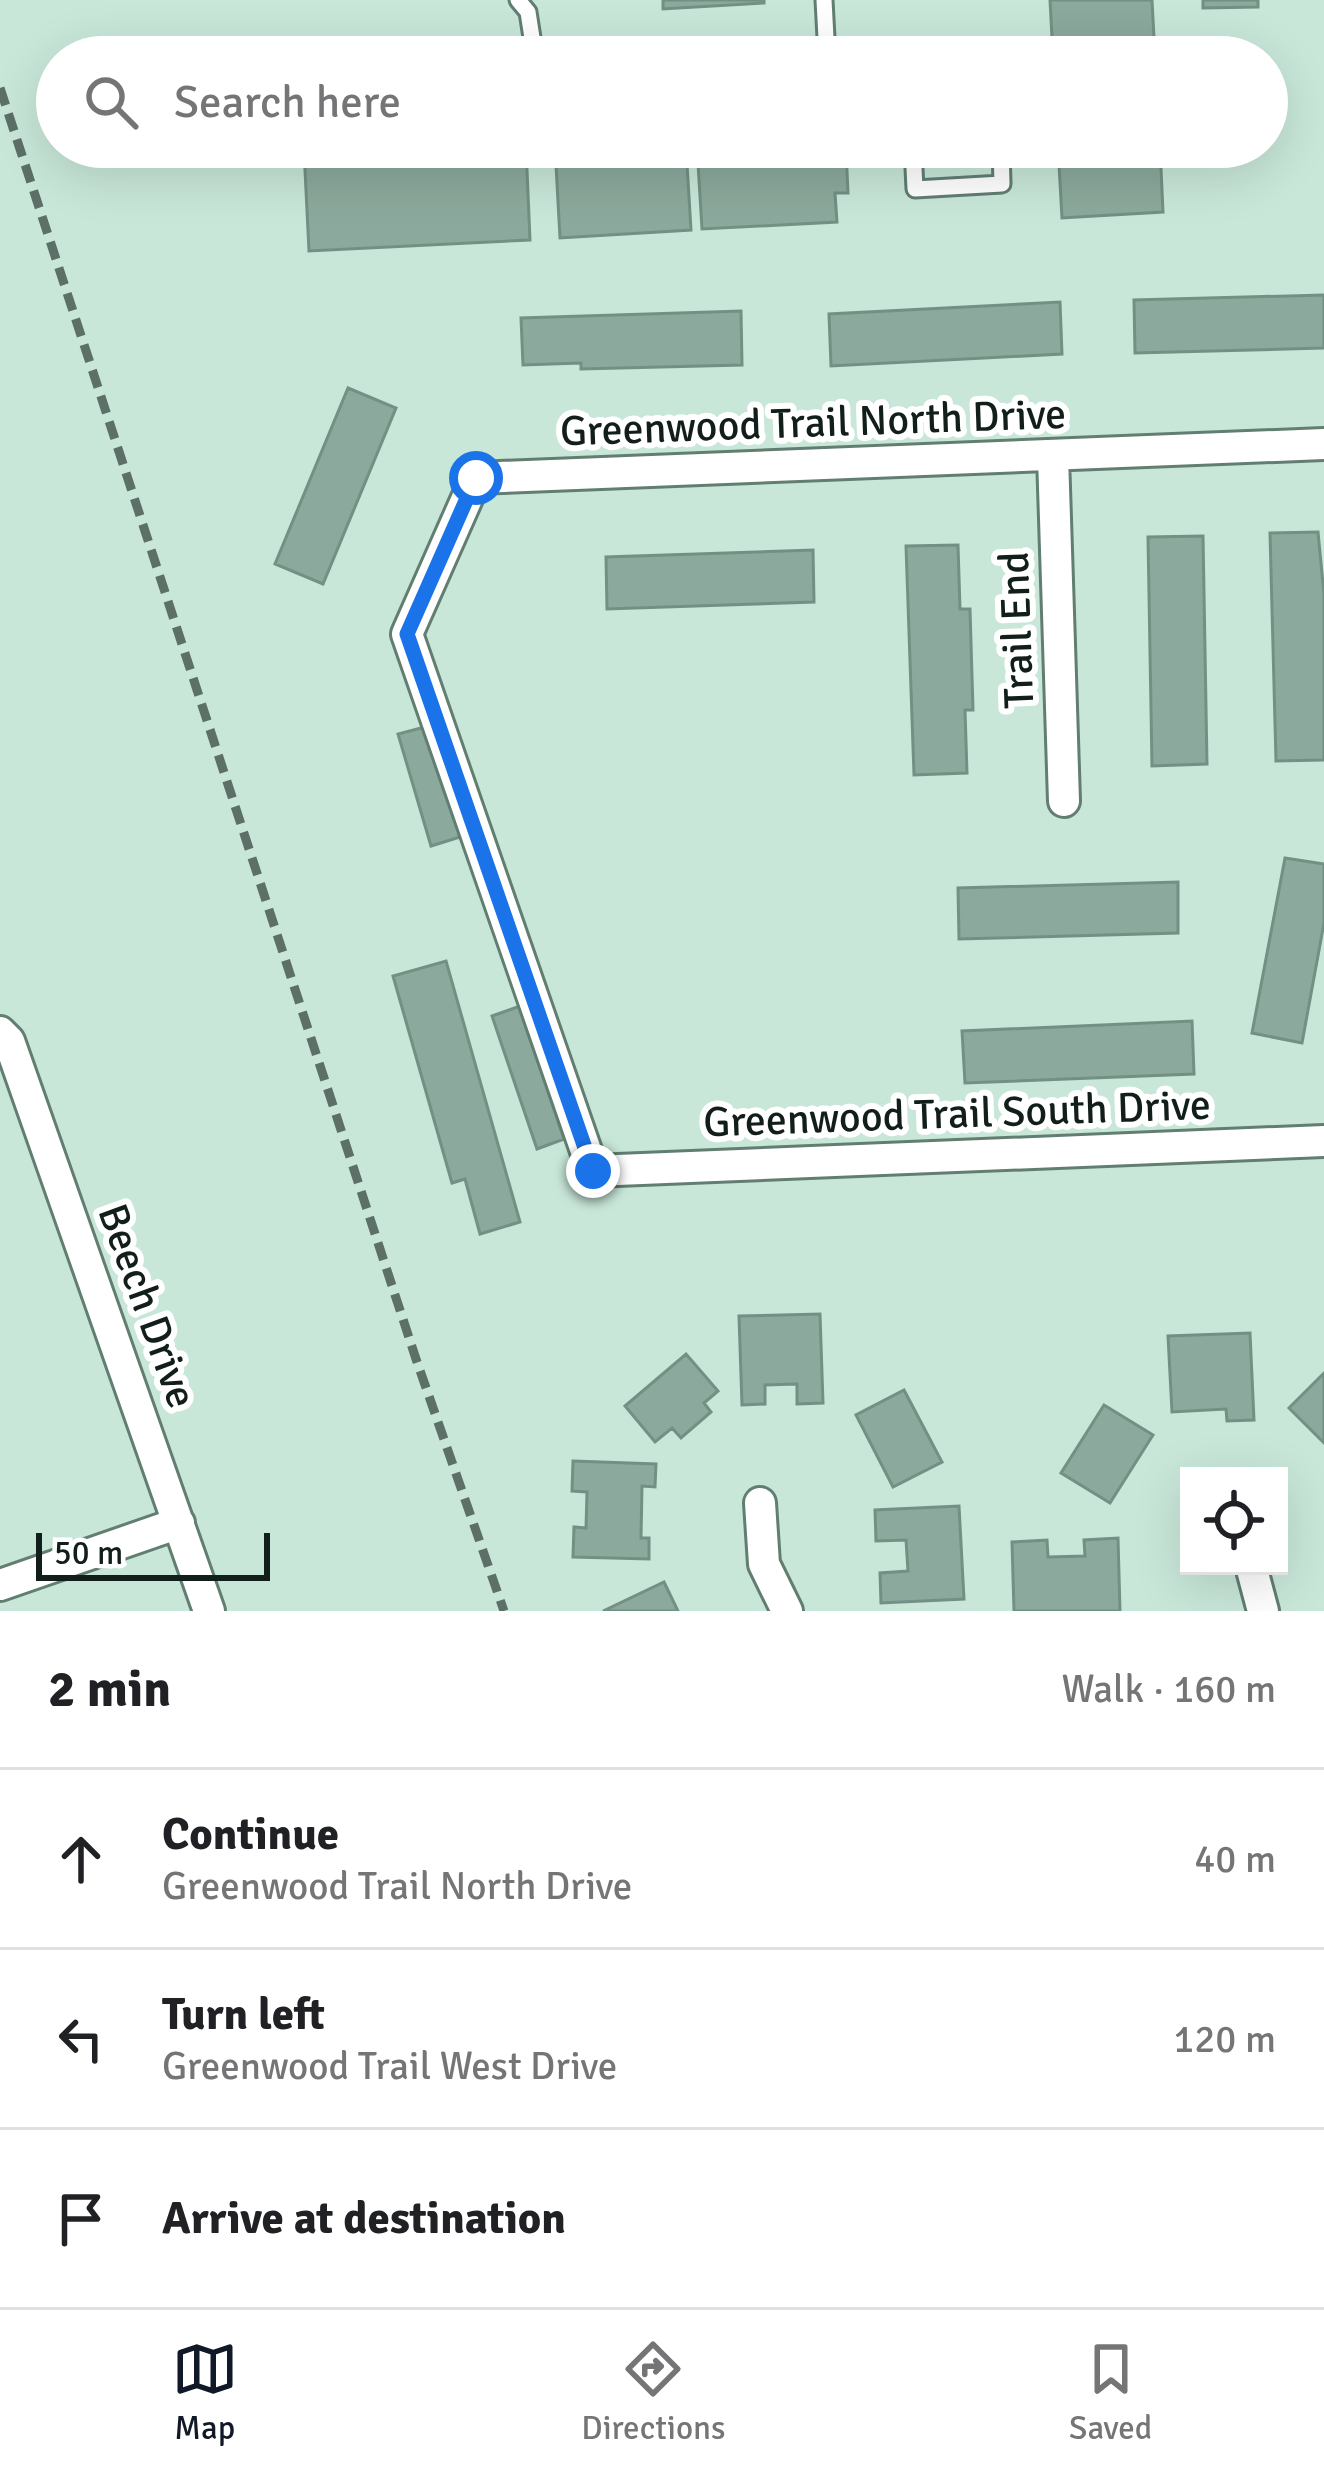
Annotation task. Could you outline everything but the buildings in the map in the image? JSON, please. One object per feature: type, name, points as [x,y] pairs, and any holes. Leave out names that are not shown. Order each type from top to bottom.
[{"type":"street","name":"Greenwood Trail North Drive","points":[[593,1171],[407,634],[476,478],[1324,444]]},
{"type":"street","name":"Trail End","points":[[1053,456],[1064,801]]},
{"type":"street","name":"Beech Drive","points":[[0,1032],[8,1041],[209,1611]]},
{"type":"street","name":"Greenwood Trail South Drive","points":[[593,1171],[1324,1141]]},
{"type":"street","points":[[760,1503],[764,1564],[788,1611]]},
{"type":"street","points":[[0,1585],[179,1523]]},
{"type":"street","points":[[1253,1575],[1263,1611]]},
{"type":"lane","points":[[518,0],[528,12],[532,36]]},
{"type":"lane","points":[[824,0],[826,36]]},
{"type":"lane","points":[[914,168],[915,189],[1002,184],[1002,168]]},
{"type":"railway","points":[[0,88],[416,1359],[504,1611]]},
{"type":"route","points":[[476,478],[407,634],[593,1171]]}]
